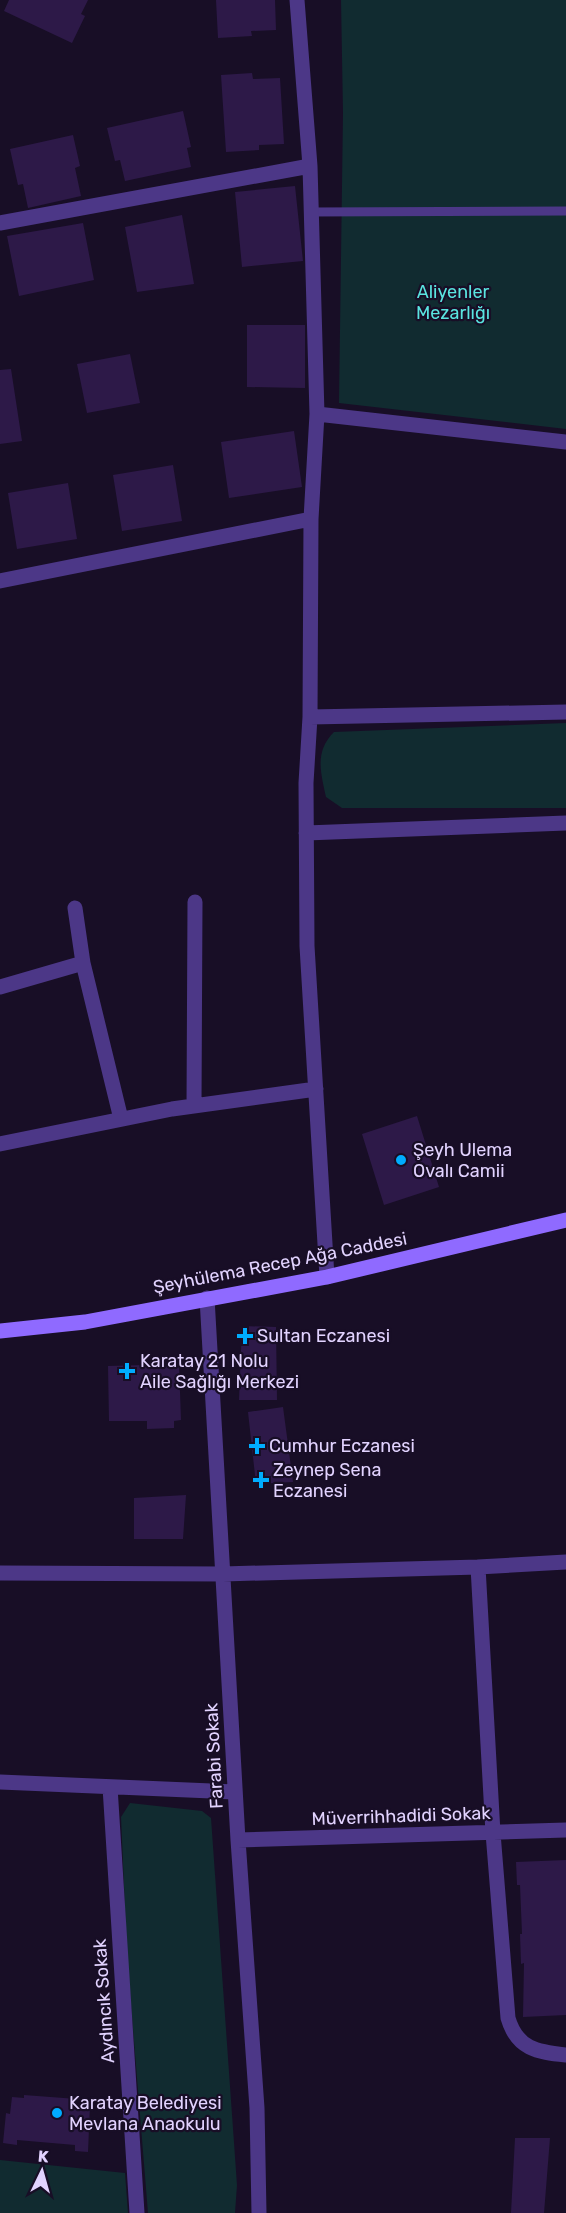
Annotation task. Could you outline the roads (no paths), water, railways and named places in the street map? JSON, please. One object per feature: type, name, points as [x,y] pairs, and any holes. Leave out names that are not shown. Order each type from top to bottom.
[{"type":"street","points":[[297,0],[310,166],[317,414],[311,519],[306,833],[307,946],[327,1277]]},
{"type":"street","points":[[0,224],[310,166]]},
{"type":"street","points":[[317,414],[566,442]]},
{"type":"street","points":[[0,581],[311,519]]},
{"type":"street","points":[[309,717],[566,712]]},
{"type":"street","points":[[306,833],[566,823]]},
{"type":"street","points":[[194,1106],[195,902]]},
{"type":"street","points":[[75,908],[83,963],[121,1119]]},
{"type":"street","points":[[0,987],[83,963]]},
{"type":"street","points":[[0,1144],[194,1106],[316,1089]]},
{"type":"street","name":"Şeyhülema Recep Ağa Caddesi","points":[[0,1331],[85,1322],[327,1277],[566,1220]]},
{"type":"street","name":"Farabi Sokak","points":[[207,1298],[235,1792],[257,2108],[259,2213]]},
{"type":"street","points":[[0,1573],[223,1574],[478,1568],[566,1562]]},
{"type":"street","points":[[478,1568],[493,1833],[508,2018],[512,2032],[521,2042],[542,2053],[566,2055]]},
{"type":"street","points":[[0,1782],[235,1792]]},
{"type":"street","name":"Aydıncık Sokak","points":[[110,1787],[137,2213]]},
{"type":"street","name":"Müverrihhadidi Sokak","points":[[238,1840],[566,1830]]},
{"type":"lane","points":[[311,212],[566,211]]},
{"type":"place","name":"Şeyh Ulema Ovalı Camii","points":[[401,1160]]},
{"type":"place","name":"Sultan Eczanesi","points":[[245,1336]]},
{"type":"place","name":"Karatay 21 Nolu Aile Sağlığı Merkezi","points":[[127,1371]]},
{"type":"place","name":"Cumhur Eczanesi","points":[[257,1446]]},
{"type":"place","name":"Zeynep Sena Eczanesi","points":[[261,1480]]},
{"type":"place","name":"Karatay Belediyesi Mevlana Anaokulu","points":[[57,2113]]},
{"type":"park label","name":"Aliyenler Mezarlığı","points":[[453,302]]}]
